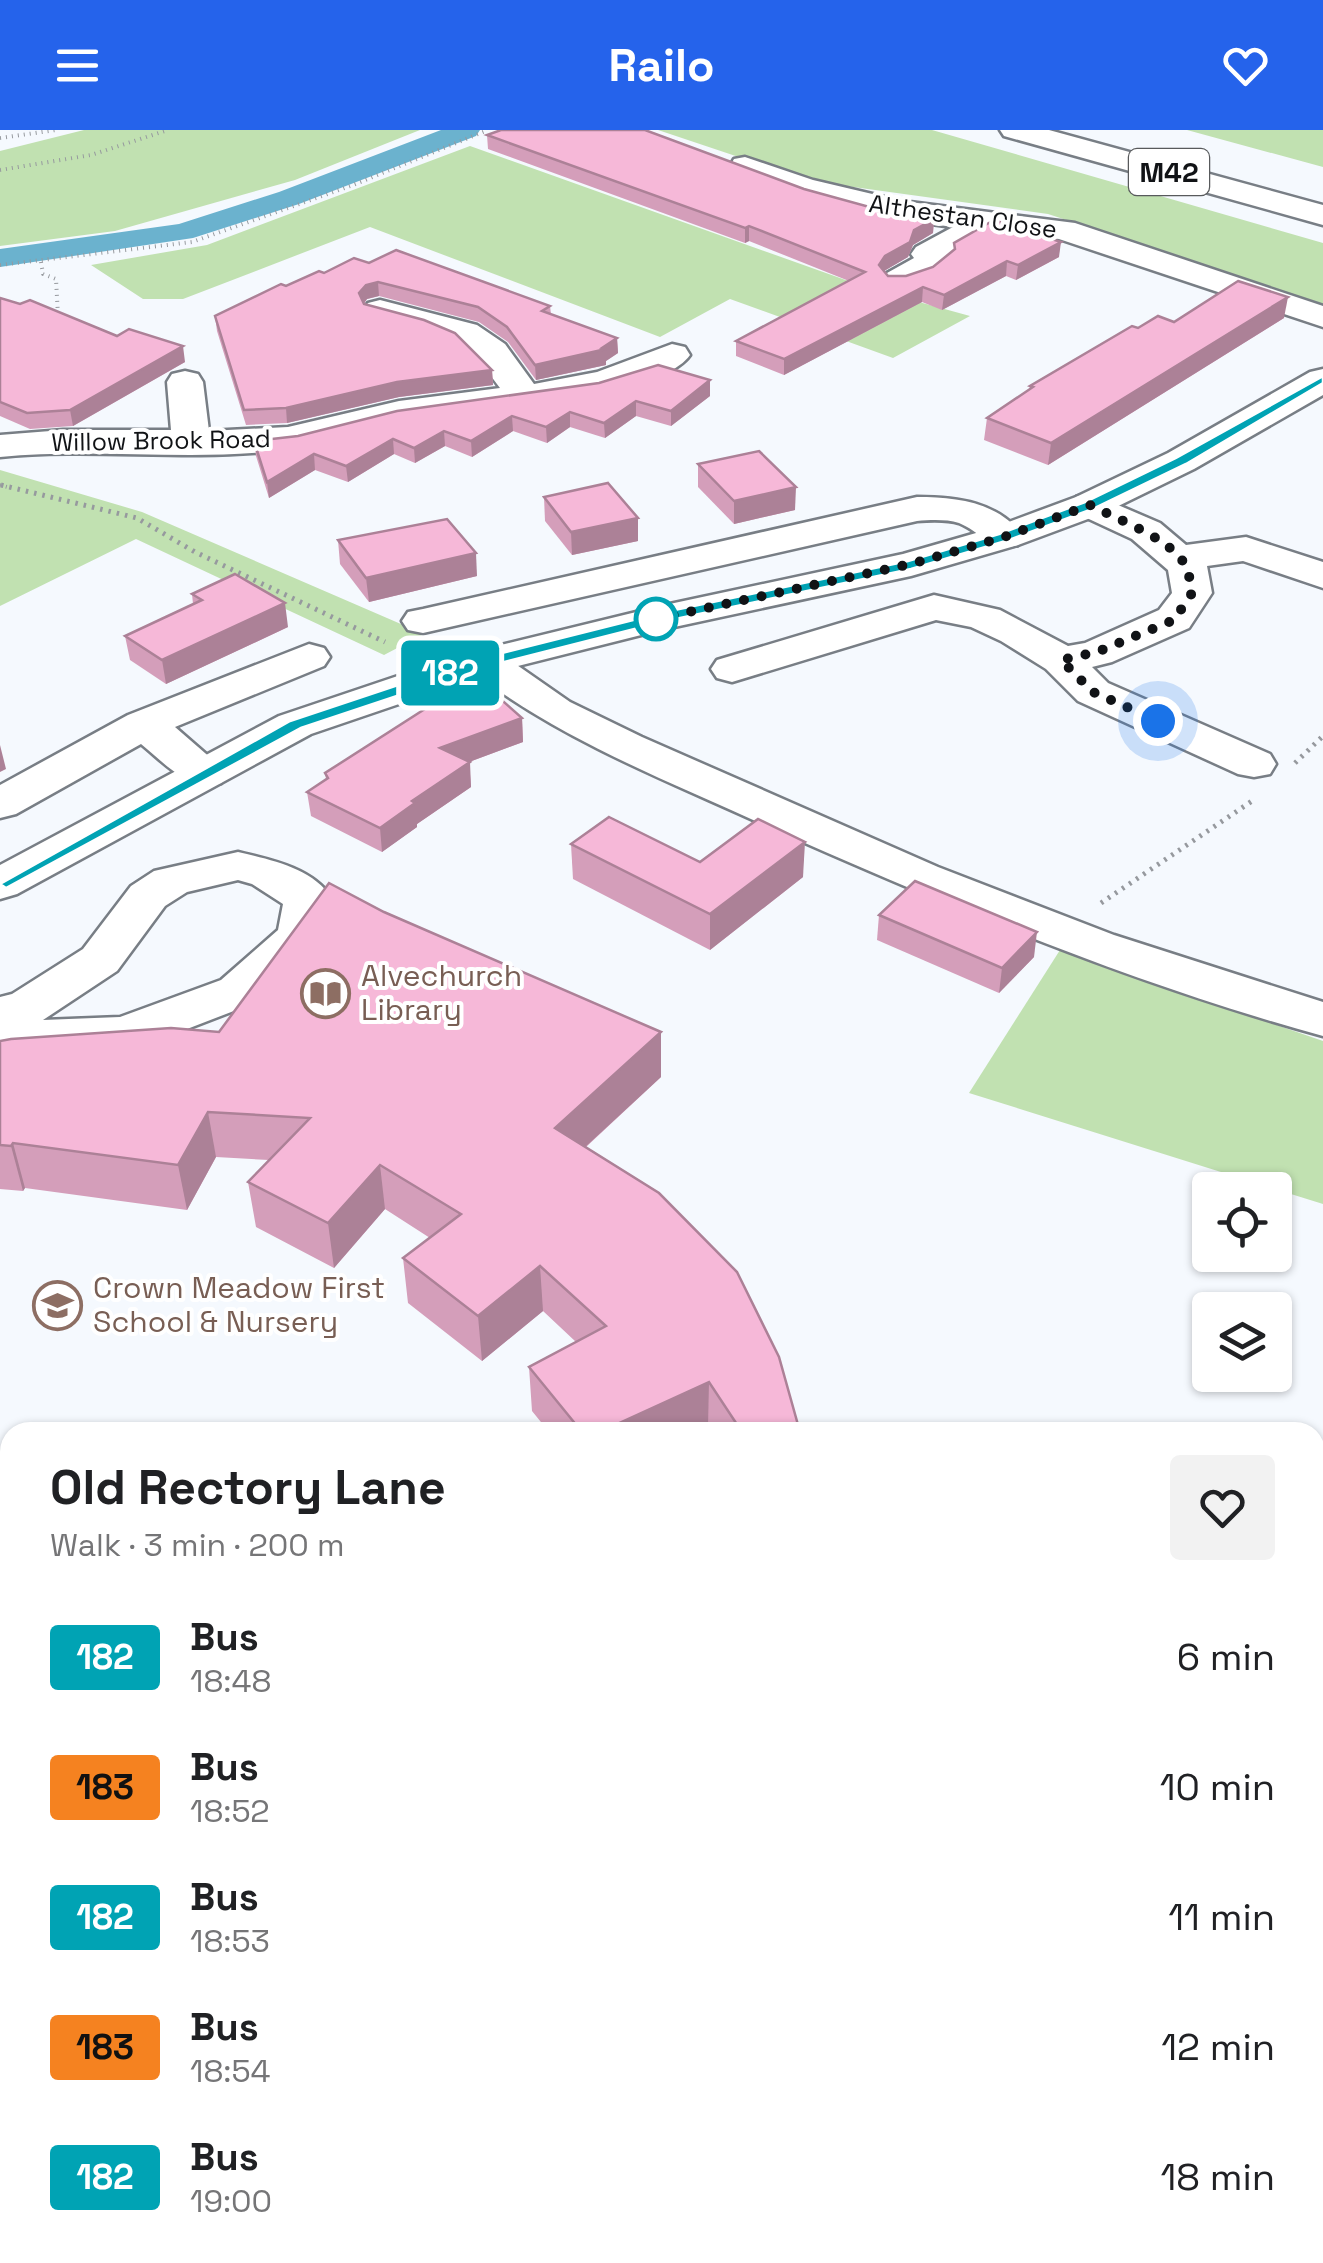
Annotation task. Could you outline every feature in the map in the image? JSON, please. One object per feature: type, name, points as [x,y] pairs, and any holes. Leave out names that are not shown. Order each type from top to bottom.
[{"type":"main road","name":"M42","points":[[1015,130],[1323,215]]},
{"type":"main road","name":"M42","points":[[1123,130],[1323,185]]},
{"type":"main road","name":"Althestan Close","points":[[757,175],[902,211],[1064,230],[1323,317]]},
{"type":"main road","points":[[899,280],[934,262],[928,254],[986,221]]},
{"type":"main road","points":[[380,310],[464,332],[494,351],[524,396]]},
{"type":"main road","name":"Willow Brook Road","points":[[0,446],[54,439],[268,440],[404,411],[524,396],[644,370],[672,355]]},
{"type":"main road","points":[[0,884],[296,725],[476,664],[665,617],[911,564],[1004,537],[1090,505],[1181,461],[1323,380]]},
{"type":"main road","points":[[186,382],[191,441]]},
{"type":"main road","points":[[1061,660],[1097,652],[1174,620],[1192,593],[1186,566],[1146,531],[1090,505]]},
{"type":"main road","points":[[423,621],[917,509],[952,508],[980,515],[1004,537]]},
{"type":"main road","points":[[1177,558],[1246,549],[1323,576]]},
{"type":"main road","points":[[643,569],[665,617]]},
{"type":"main road","points":[[732,669],[934,606],[964,610],[1007,624],[1061,660],[1093,692],[1268,777]]},
{"type":"main road","points":[[0,804],[144,724],[309,657]]},
{"type":"main road","points":[[476,664],[499,672],[555,710],[626,746],[922,877],[1097,946],[1323,1019]]},
{"type":"main road","points":[[144,724],[205,772]]},
{"type":"main road","points":[[0,1014],[30,1007],[100,960],[148,896],[171,881],[238,866],[268,874],[308,898],[302,936],[239,991],[124,1034],[0,1038]]},
{"type":"path","points":[[0,138],[56,130]]},
{"type":"path","points":[[0,170],[91,155],[168,130]]},
{"type":"path","points":[[0,265],[192,242],[488,130]]},
{"type":"path","points":[[41,262],[43,274],[56,279],[58,316]]},
{"type":"path","points":[[0,485],[137,518],[195,552],[412,656],[428,681]]},
{"type":"path","points":[[1032,920],[1086,913],[1323,736]]},
{"type":"green space","points":[[84,130],[420,130],[295,180],[115,231],[0,246],[0,151]]},
{"type":"green space","points":[[658,130],[932,130],[1323,243],[1323,304],[1048,214],[810,181]]},
{"type":"green space","points":[[1187,130],[1323,130],[1323,167]]},
{"type":"green space","points":[[470,146],[868,288],[970,316],[893,358],[730,299],[660,337],[370,227],[183,299],[143,299],[91,265],[207,245]]},
{"type":"green space","points":[[0,470],[142,512],[424,634],[384,655],[136,539],[0,606]]},
{"type":"green space","points":[[1060,950],[1323,1041],[1323,1204],[1292,1194],[1292,1172],[1221,1172],[969,1093]]},
{"type":"building","points":[[501,130],[645,130],[804,189],[913,218],[920,214],[934,219],[914,230],[910,242],[885,256],[879,265],[888,276],[906,276],[933,267],[955,249],[954,243],[994,220],[1061,242],[1018,265],[1007,261],[944,295],[923,287],[784,359],[736,341],[865,272],[749,226],[745,228],[487,135]]},
{"type":"building","points":[[396,250],[550,306],[542,311],[617,338],[602,348],[606,349],[535,365],[507,327],[478,307],[378,282],[366,285],[359,293],[364,304],[455,333],[492,370],[397,382],[286,408],[244,410],[215,316],[281,284],[286,286],[319,271],[324,273],[354,258],[369,263]]},
{"type":"building","points":[[1238,281],[1288,297],[1051,443],[987,418],[1033,387],[1030,386],[1132,326],[1138,328],[1158,316],[1174,322]]},
{"type":"building","points":[[0,298],[20,304],[30,300],[117,336],[129,329],[183,346],[70,410],[27,413],[0,402]]},
{"type":"building","points":[[658,365],[710,380],[671,411],[636,401],[604,423],[570,412],[546,427],[512,416],[471,441],[444,431],[414,448],[393,439],[346,466],[314,454],[267,482],[254,441],[298,436],[397,411],[599,383]]},
{"type":"building","points":[[759,451],[796,487],[734,501],[698,464]]},
{"type":"building","points":[[608,483],[638,518],[571,532],[544,497]]},
{"type":"building","points":[[447,519],[476,553],[366,578],[338,540]]},
{"type":"building","points":[[235,574],[285,603],[162,660],[125,636],[202,600],[192,594]]},
{"type":"building","points":[[479,680],[522,718],[440,748],[470,762],[380,828],[307,792],[328,778],[325,773],[431,705],[426,700]]},
{"type":"building","points":[[609,817],[700,862],[758,819],[805,842],[710,914],[571,844]]},
{"type":"building","points":[[915,881],[1037,932],[1002,968],[879,915]]},
{"type":"building","points":[[329,883],[384,912],[661,1032],[555,1128],[659,1193],[737,1272],[779,1357],[797,1422],[735,1422],[709,1382],[622,1422],[574,1422],[529,1367],[606,1326],[540,1266],[478,1316],[403,1258],[461,1214],[380,1165],[328,1223],[248,1182],[310,1118],[208,1112],[178,1165],[13,1143],[0,1145],[0,1041],[171,1028],[219,1032]]},
{"type":"waterway","points":[[0,258],[183,232],[289,198],[466,130]]},
{"type":"bus line","name":"182","points":[[0,884],[296,725],[476,664],[665,617],[911,564],[1004,537],[1090,505],[1181,461],[1323,380]]},
{"type":"place","name":"Alvechurch Library","points":[[326,993]]},
{"type":"place","name":"Crown Meadow First School & Nursery","points":[[58,1305]]},
{"type":"route","points":[[656,619],[911,564],[1004,537],[1090,505],[1146,531],[1186,566],[1192,593],[1174,620],[1097,652],[1061,660],[1093,692],[1158,721]]}]
